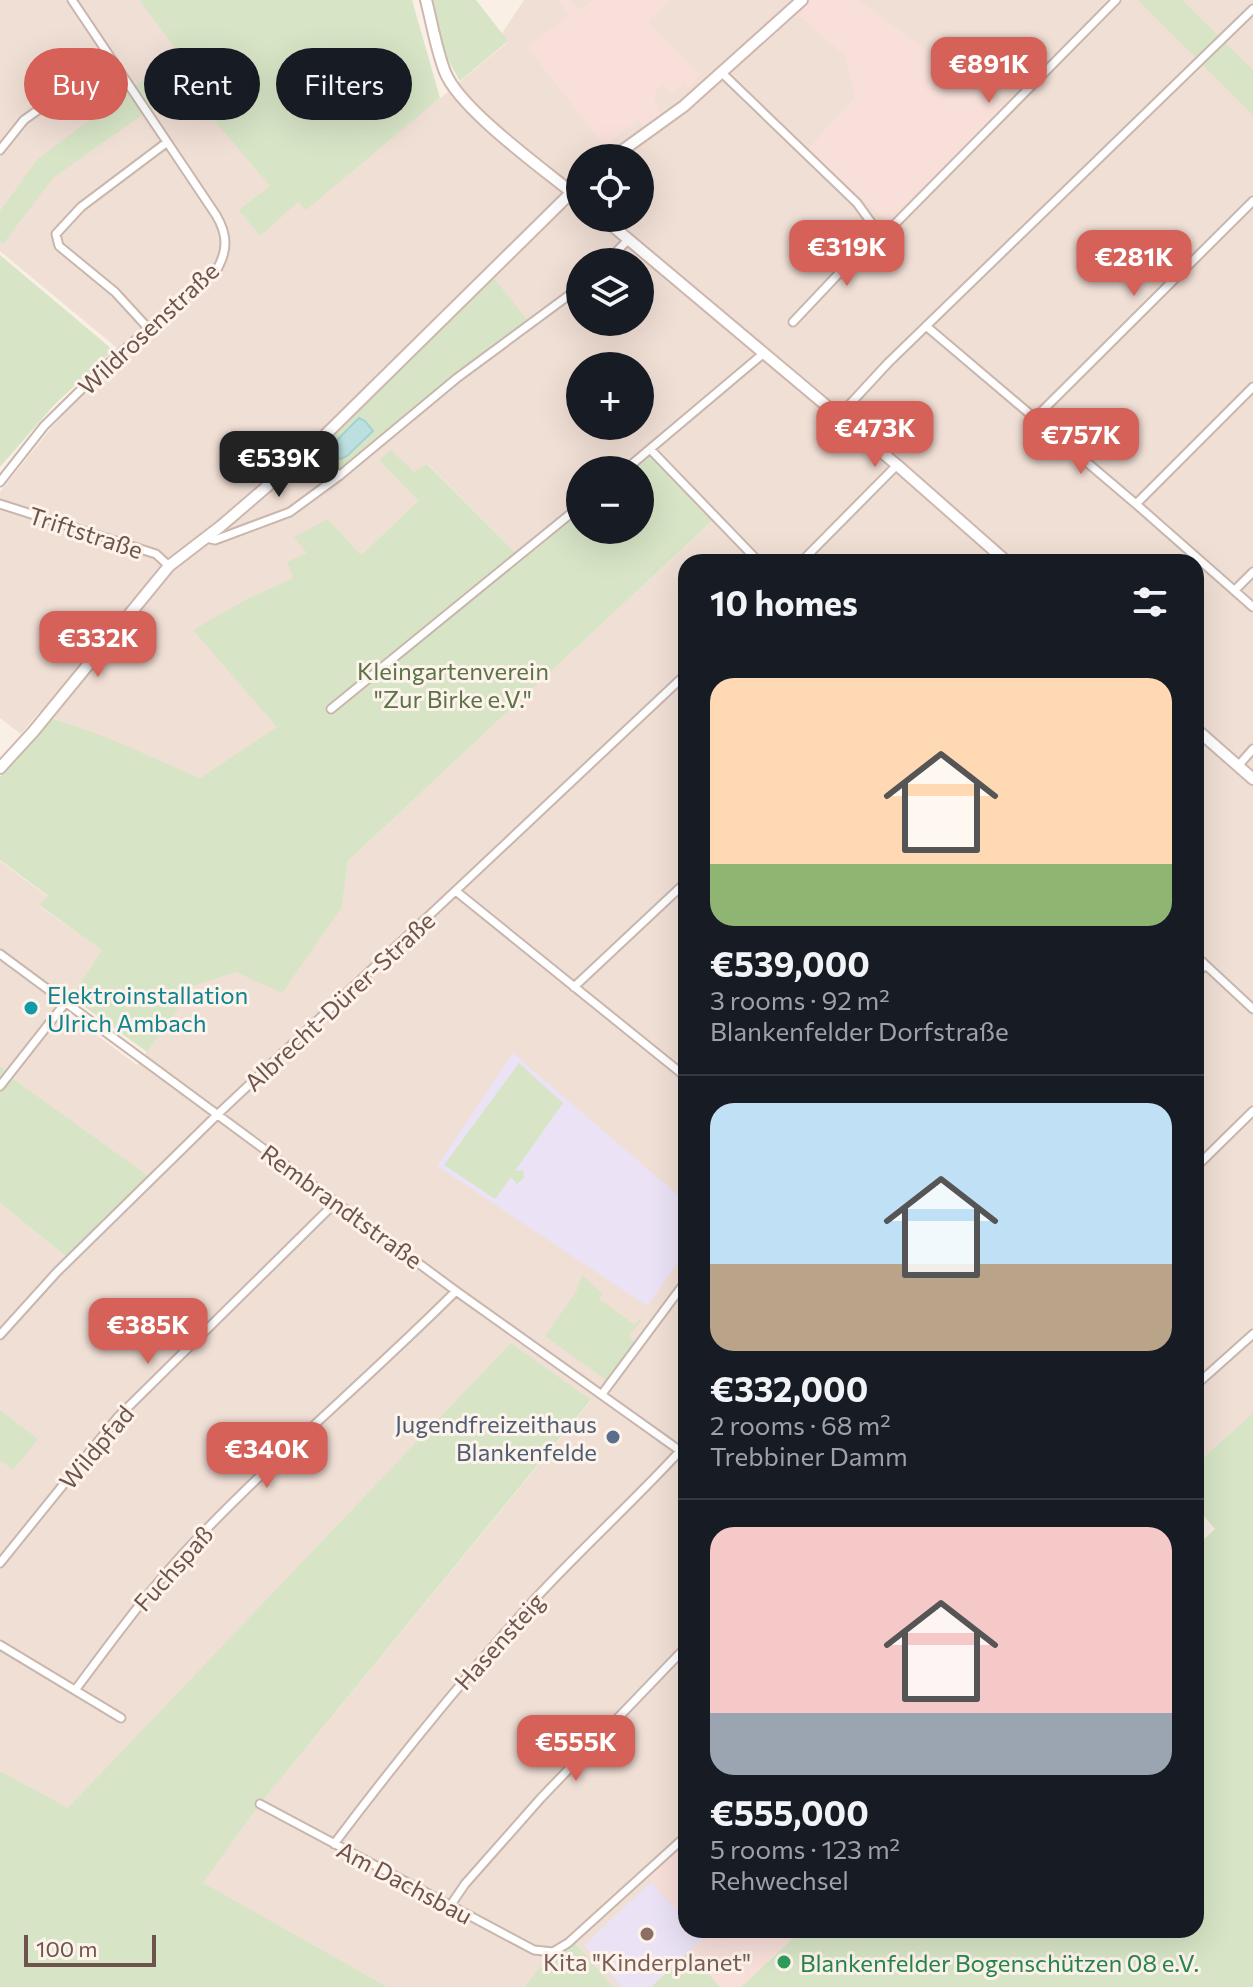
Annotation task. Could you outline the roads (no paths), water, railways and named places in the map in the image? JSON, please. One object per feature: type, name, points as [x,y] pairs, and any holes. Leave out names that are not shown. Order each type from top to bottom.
[{"type":"main road","points":[[426,0],[445,72],[465,102],[566,182]]},
{"type":"main road","points":[[631,144],[684,106],[802,0]]},
{"type":"main road","points":[[0,768],[46,717],[169,566],[314,446],[566,202]]},
{"type":"main road","points":[[619,232],[897,465],[998,554]]},
{"type":"main road","points":[[1204,736],[1253,779]]},
{"type":"street","name":"Wildrosenstraße","points":[[72,0],[103,48]]},
{"type":"street","points":[[793,322],[878,232],[894,225],[1116,0]]},
{"type":"street","points":[[839,416],[926,326],[1253,9]]},
{"type":"street","points":[[722,73],[857,203],[878,232]]},
{"type":"street","name":"Wildrosenstraße","points":[[0,482],[44,426],[103,368],[216,271],[224,254],[226,241],[217,217],[128,86]]},
{"type":"street","points":[[0,150],[24,120]]},
{"type":"street","points":[[148,328],[115,292],[59,246],[56,234],[81,207],[166,143]]},
{"type":"street","points":[[1036,417],[1253,201]]},
{"type":"street","points":[[620,248],[628,240]]},
{"type":"street","points":[[206,538],[215,540],[290,512],[339,476],[457,378],[566,297]]},
{"type":"street","points":[[926,326],[1194,554]]},
{"type":"street","points":[[642,456],[764,353]]},
{"type":"street","points":[[1136,504],[1253,387]]},
{"type":"street","points":[[314,446],[339,476]]},
{"type":"street","points":[[650,449],[751,554]]},
{"type":"street","points":[[809,554],[897,465]]},
{"type":"street","name":"Triftstraße","points":[[0,504],[156,554],[169,566]]},
{"type":"street","points":[[331,709],[566,517]]},
{"type":"street","points":[[1204,563],[1253,607]]},
{"type":"street","points":[[1235,590],[1253,572]]},
{"type":"street","name":"Albrecht-Dürer-Straße","points":[[0,1335],[57,1272],[218,1114],[678,682]]},
{"type":"street","points":[[1238,766],[1253,749]]},
{"type":"street","points":[[574,987],[678,890]]},
{"type":"street","points":[[457,892],[678,1071]]},
{"type":"street","name":"Rembrandtstraße","points":[[0,954],[456,1291],[678,1449]]},
{"type":"street","points":[[1205,965],[1253,1009]]},
{"type":"street","points":[[0,1086],[66,1002]]},
{"type":"street","points":[[1204,1159],[1253,1111]]},
{"type":"street","name":"Wildpfad","points":[[0,1563],[118,1417],[336,1202]]},
{"type":"street","name":"Fuchspaß","points":[[76,1689],[140,1603],[193,1543],[250,1485],[456,1291]]},
{"type":"street","points":[[602,1394],[678,1292]]},
{"type":"street","points":[[1204,1378],[1253,1334]]},
{"type":"street","name":"Hasensteig","points":[[334,1844],[414,1738],[537,1598],[678,1458]]},
{"type":"street","points":[[0,1645],[121,1718]]},
{"type":"street","points":[[450,1906],[465,1884],[541,1798],[678,1655]]},
{"type":"street","name":"Am Dachsbau","points":[[260,1804],[534,1950],[553,1952],[568,1943],[678,1843]]},
{"type":"water","points":[[359,418],[373,431],[340,459],[329,448]]},
{"type":"place","name":"Elektroinstallation Ulrich Ambach","points":[[31,1008]]},
{"type":"place","name":"Jugendfreizeithaus Blankenfelde","points":[[613,1437]]},
{"type":"place","name":"Kita \"Kinderplanet\"","points":[[647,1934]]},
{"type":"place","name":"Blankenfelder Bogenschützen 08 e.V.","points":[[784,1962]]},
{"type":"park label","name":"Kleingartenverein \"Zur Birke e.V.\"","points":[[453,684]]}]
